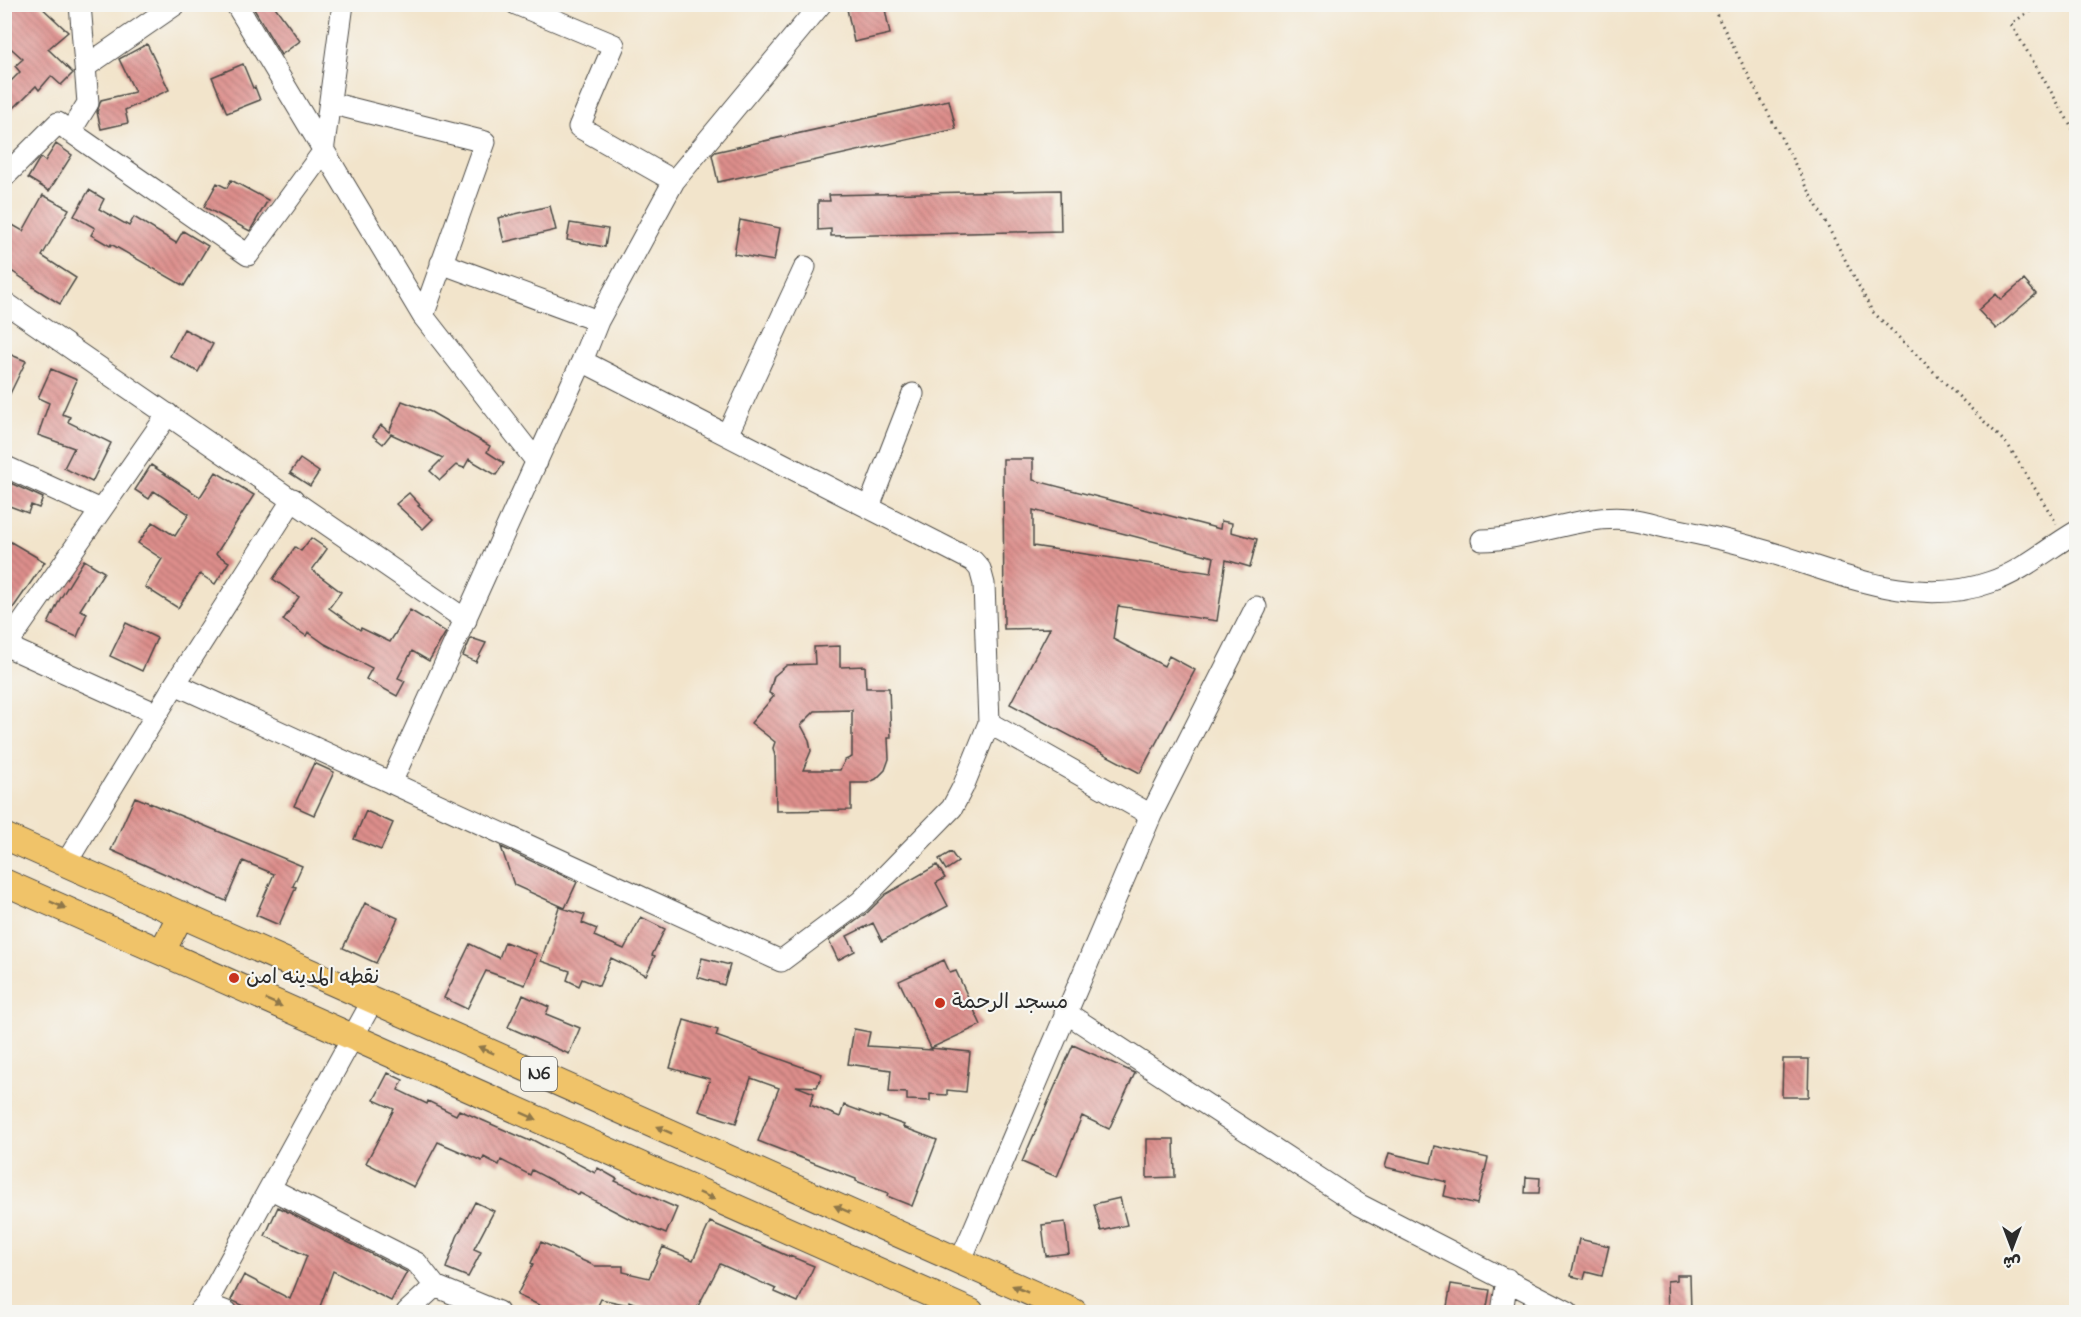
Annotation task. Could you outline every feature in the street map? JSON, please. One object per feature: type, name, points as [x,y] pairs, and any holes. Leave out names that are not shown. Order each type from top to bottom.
[{"type":"main road","name":"N6","points":[[4,836],[1074,1312]]},
{"type":"main road","name":"N6","points":[[4,882],[971,1312]]},
{"type":"main road","points":[[162,952],[181,914]]},
{"type":"main road","points":[[881,1273],[904,1237]]},
{"type":"street","points":[[70,132],[88,103],[80,4]]},
{"type":"street","points":[[85,67],[176,4]]},
{"type":"street","points":[[236,4],[423,316],[537,462]]},
{"type":"street","points":[[4,177],[58,123],[248,255],[323,152],[343,4]]},
{"type":"street","points":[[516,4],[614,45],[579,127],[674,181]]},
{"type":"street","points":[[391,783],[582,362],[598,321],[674,181],[821,4]]},
{"type":"street","points":[[330,103],[485,142],[423,316]]},
{"type":"street","points":[[441,263],[598,321]]},
{"type":"street","points":[[727,435],[805,267]]},
{"type":"street","points":[[4,302],[466,620]]},
{"type":"street","points":[[175,684],[781,961],[860,902],[952,808],[989,723],[984,584],[980,569],[973,561],[582,362]]},
{"type":"street","points":[[869,507],[914,394]]},
{"type":"street","points":[[157,714],[5,646],[168,414]]},
{"type":"street","points":[[4,466],[100,510]]},
{"type":"street","points":[[66,863],[175,684],[293,499]]},
{"type":"street","points":[[1482,540],[1500,539],[1596,519],[1630,519],[1762,550],[1851,579],[1910,591],[1950,593],[1991,582],[2029,565],[2071,535]]},
{"type":"street","points":[[960,1262],[1151,815],[1256,607]]},
{"type":"street","points":[[989,723],[1151,815]]},
{"type":"street","points":[[228,1312],[203,1308],[271,1190],[373,1000]]},
{"type":"street","points":[[1065,1012],[1360,1205],[1568,1312]]},
{"type":"street","points":[[271,1190],[417,1263],[435,1286],[498,1312]]},
{"type":"street","points":[[1503,1312],[1507,1279]]},
{"type":"street","points":[[407,1312],[435,1286]]},
{"type":"path","points":[[1711,4],[1872,310],[2008,445],[2071,535]]},
{"type":"path","points":[[2040,4],[2011,24],[2076,134]]},
{"type":"building","points":[[4,4],[38,4],[68,32],[48,49],[73,73],[61,85],[51,76],[39,90],[36,86],[4,118],[4,88],[20,72],[15,66],[23,59],[4,42]]},
{"type":"building","points":[[251,4],[273,4],[300,41],[281,55]]},
{"type":"building","points":[[846,4],[884,4],[890,34],[854,42]]},
{"type":"building","points":[[147,44],[169,90],[125,110],[128,123],[101,129],[97,112],[101,100],[135,92],[119,59]]},
{"type":"building","points":[[243,64],[260,100],[227,113],[212,77]]},
{"type":"building","points":[[949,100],[956,129],[718,182],[712,155],[715,152]]},
{"type":"building","points":[[56,144],[72,155],[49,191],[28,178],[38,161],[41,158],[45,161]]},
{"type":"building","points":[[231,180],[268,200],[250,231],[204,207],[217,183],[227,188]]},
{"type":"building","points":[[89,190],[104,199],[99,209],[129,226],[134,217],[176,243],[183,231],[208,246],[184,286],[91,235],[95,228],[74,216]]},
{"type":"building","points":[[1060,190],[1061,231],[831,236],[831,229],[818,230],[818,201],[830,201],[829,195]]},
{"type":"building","points":[[43,195],[69,209],[42,256],[76,278],[60,304],[4,266],[4,220],[23,231]]},
{"type":"building","points":[[550,206],[556,230],[504,242],[498,218]]},
{"type":"building","points":[[740,220],[780,228],[774,261],[734,254]]},
{"type":"building","points":[[570,223],[608,229],[605,247],[567,240]]},
{"type":"building","points":[[2024,280],[2036,294],[1996,329],[1978,310],[1996,294],[2001,300]]},
{"type":"building","points":[[184,329],[213,344],[198,372],[170,356]]},
{"type":"building","points":[[4,352],[26,361],[4,406]]},
{"type":"building","points":[[51,369],[77,380],[62,414],[70,417],[68,422],[111,443],[92,482],[64,468],[74,448],[38,435],[49,403],[38,398]]},
{"type":"building","points":[[402,401],[431,412],[490,446],[487,452],[504,463],[496,475],[469,459],[464,468],[456,465],[440,480],[430,471],[443,458],[391,434],[383,444],[373,436],[381,425],[389,432]]},
{"type":"building","points":[[300,459],[319,472],[310,486],[290,473]]},
{"type":"building","points":[[1003,459],[1033,459],[1033,480],[1220,529],[1221,521],[1232,523],[1231,532],[1257,539],[1250,567],[1226,560],[1217,621],[1118,606],[1113,639],[1164,666],[1169,656],[1195,670],[1140,773],[1010,704],[1050,628],[1004,629]],"holes":[[[1033,510],[1214,557],[1211,573],[1033,546]]]},
{"type":"building","points":[[151,465],[200,497],[216,472],[254,495],[216,554],[229,562],[215,584],[200,574],[178,608],[145,587],[162,559],[138,543],[153,522],[175,536],[189,514],[154,491],[149,499],[135,490]]},
{"type":"building","points":[[4,480],[43,498],[39,508],[31,505],[28,513],[4,504]]},
{"type":"building","points":[[409,493],[420,505],[418,506],[433,519],[423,529],[396,504]]},
{"type":"building","points":[[4,538],[45,562],[4,621]]},
{"type":"building","points":[[311,538],[327,549],[312,570],[341,592],[329,608],[360,630],[361,628],[390,642],[410,610],[446,632],[429,661],[412,651],[398,678],[405,681],[397,696],[366,679],[372,668],[325,644],[308,632],[306,636],[283,620],[299,597],[273,579],[295,547],[301,551]]},
{"type":"building","points":[[84,560],[104,572],[80,610],[87,613],[77,637],[48,624]]},
{"type":"building","points":[[126,623],[157,638],[142,671],[110,656]]},
{"type":"building","points":[[471,638],[486,643],[476,662],[463,656]]},
{"type":"building","points":[[840,646],[840,667],[865,666],[866,688],[889,688],[891,738],[888,738],[889,759],[885,770],[876,779],[867,783],[851,783],[851,810],[776,811],[773,748],[775,742],[751,723],[774,696],[769,693],[774,676],[787,665],[815,664],[814,647]],"holes":[[[852,710],[852,757],[845,760],[840,770],[803,770],[811,751],[809,740],[801,725],[815,711]]]},
{"type":"building","points":[[314,763],[334,772],[314,815],[294,806]]},
{"type":"building","points":[[135,797],[302,866],[293,886],[296,887],[279,925],[256,915],[274,874],[243,861],[226,901],[111,850]]},
{"type":"building","points":[[366,811],[393,823],[381,850],[354,839]]},
{"type":"building","points":[[501,847],[577,882],[565,908],[514,885]]},
{"type":"building","points":[[951,852],[958,862],[946,870],[939,859]]},
{"type":"building","points":[[937,865],[945,878],[936,883],[948,906],[882,941],[873,923],[847,936],[855,951],[838,960],[829,941],[868,912],[886,894]]},
{"type":"building","points":[[365,903],[398,918],[376,963],[343,948]]},
{"type":"building","points":[[559,907],[585,915],[582,923],[597,929],[594,936],[624,949],[641,917],[665,929],[652,955],[655,956],[646,975],[611,958],[599,986],[582,979],[579,986],[567,980],[570,971],[541,961]]},
{"type":"building","points":[[505,942],[537,954],[525,985],[486,971],[467,1009],[444,998],[470,944],[499,958]]},
{"type":"building","points":[[702,958],[730,965],[724,985],[697,977]]},
{"type":"building","name":"مسجد الرحمة","points":[[944,960],[950,973],[956,971],[981,1025],[931,1048],[899,981]]},
{"type":"building","points":[[523,995],[549,1007],[546,1014],[580,1028],[569,1054],[508,1027]]},
{"type":"building","points":[[684,1020],[718,1030],[716,1036],[822,1074],[817,1087],[796,1086],[814,1093],[810,1105],[840,1117],[844,1105],[904,1125],[903,1127],[937,1140],[912,1206],[887,1196],[888,1193],[856,1181],[856,1179],[758,1141],[779,1088],[751,1078],[736,1123],[699,1111],[710,1079],[670,1068]]},
{"type":"building","points":[[854,1029],[870,1032],[867,1046],[932,1050],[931,1048],[970,1052],[966,1092],[947,1090],[947,1095],[930,1094],[930,1101],[907,1100],[907,1093],[889,1092],[891,1070],[848,1064]]},
{"type":"building","points":[[1073,1045],[1135,1073],[1109,1129],[1082,1116],[1057,1177],[1022,1162]]},
{"type":"building","points":[[1783,1059],[1809,1059],[1808,1097],[1782,1097]]},
{"type":"building","points":[[388,1073],[403,1080],[398,1090],[427,1104],[428,1101],[456,1115],[459,1110],[530,1141],[531,1139],[595,1173],[598,1168],[617,1179],[615,1181],[677,1208],[666,1234],[628,1218],[580,1193],[579,1195],[532,1170],[530,1175],[501,1160],[499,1165],[484,1157],[482,1161],[438,1142],[414,1187],[366,1163],[394,1109],[374,1100]]},
{"type":"building","points":[[1147,1139],[1174,1139],[1175,1177],[1147,1178]]},
{"type":"building","points":[[1435,1146],[1488,1158],[1477,1204],[1444,1196],[1447,1182],[1385,1167],[1389,1153],[1431,1163]]},
{"type":"building","points":[[1526,1177],[1540,1178],[1539,1193],[1525,1193]]},
{"type":"building","points":[[1120,1198],[1127,1225],[1101,1231],[1094,1204]]},
{"type":"building","points":[[475,1202],[494,1211],[474,1249],[481,1252],[468,1277],[446,1268],[457,1237]]},
{"type":"building","points":[[278,1207],[407,1272],[391,1301],[333,1271],[318,1312],[257,1312],[231,1300],[244,1275],[290,1299],[307,1256],[265,1236]]},
{"type":"building","points":[[710,1222],[814,1266],[798,1302],[775,1292],[776,1289],[720,1264],[695,1312],[657,1312],[629,1301],[629,1305],[601,1299],[595,1312],[554,1312],[517,1295],[541,1242],[595,1266],[623,1266],[623,1272],[649,1278],[663,1247],[693,1260]]},
{"type":"building","points":[[1065,1222],[1069,1253],[1046,1256],[1042,1225]]},
{"type":"building","points":[[1579,1239],[1609,1246],[1602,1276],[1586,1272],[1584,1279],[1571,1276]]},
{"type":"building","points":[[1677,1275],[1690,1275],[1691,1312],[1668,1312],[1667,1281],[1677,1280]]},
{"type":"building","points":[[1451,1284],[1490,1290],[1486,1312],[1446,1312]]},
{"type":"place","name":"نقطه المدينه امن","points":[[234,978]]},
{"type":"place","name":"مسجد الرحمة","points":[[940,1003]]}]
